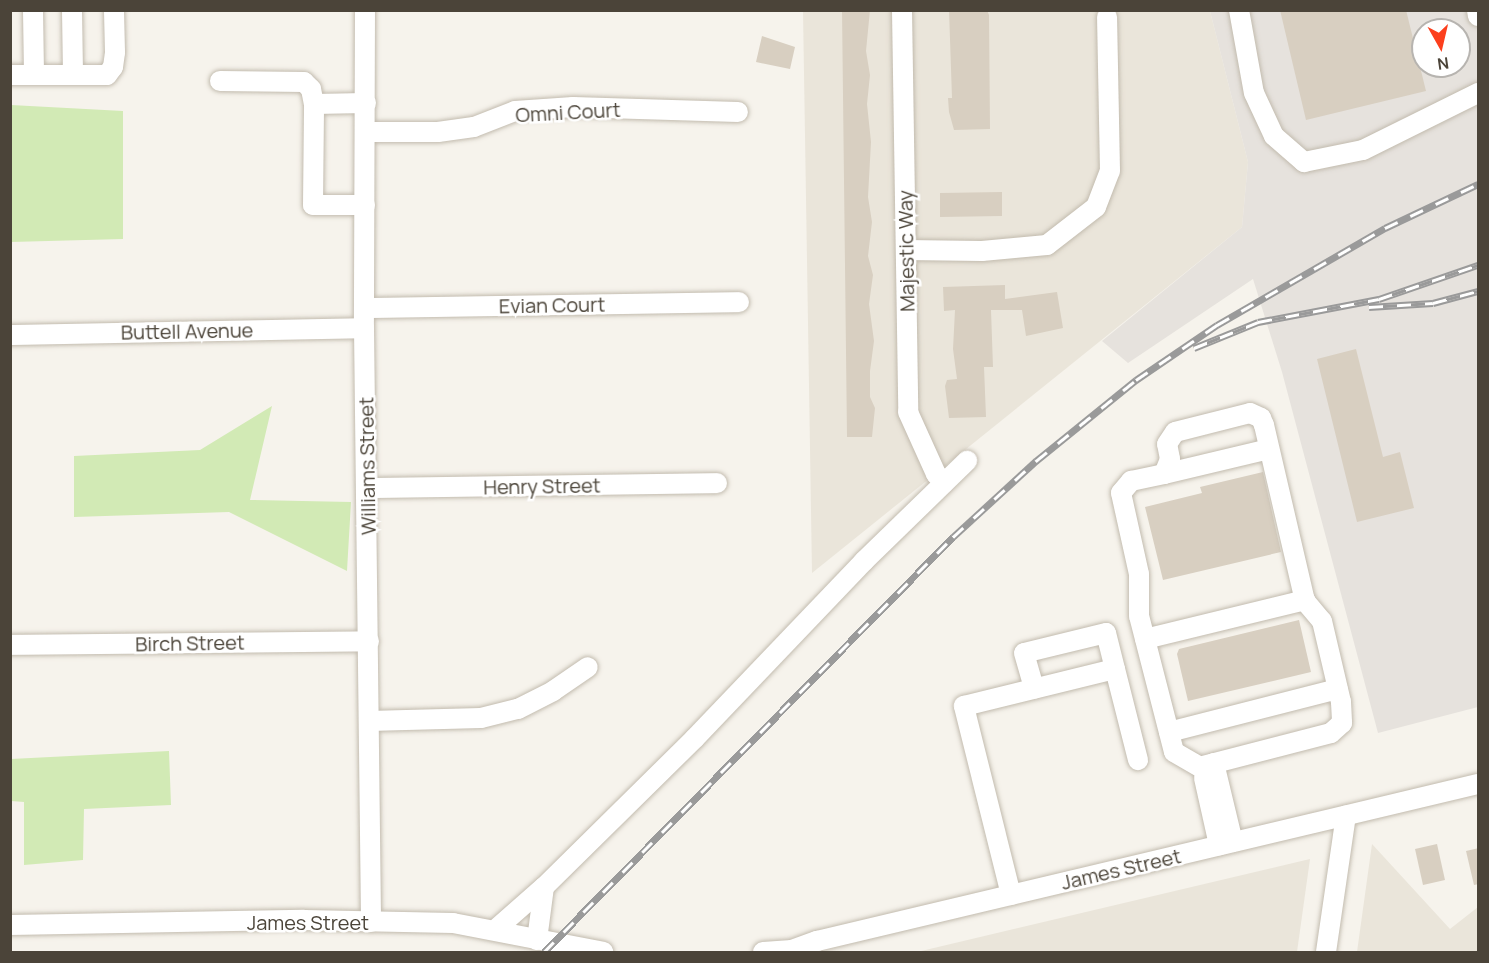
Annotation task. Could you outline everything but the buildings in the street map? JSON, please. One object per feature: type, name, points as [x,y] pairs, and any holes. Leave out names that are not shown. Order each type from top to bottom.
[{"type":"street","points":[[33,10],[34,75]]},
{"type":"street","points":[[72,10],[74,75]]},
{"type":"street","points":[[10,75],[74,75],[111,72],[116,52],[114,10]]},
{"type":"street","name":"Williams Street","points":[[365,10],[365,318],[371,922]]},
{"type":"street","name":"Majestic Way","points":[[903,10],[908,412],[936,474],[944,483]]},
{"type":"street","points":[[1239,10],[1254,93],[1274,136],[1304,162],[1363,150],[1479,93]]},
{"type":"street","points":[[1477,10],[1479,16]]},
{"type":"street","points":[[906,250],[982,251],[1047,245],[1096,207],[1110,171],[1107,17]]},
{"type":"street","points":[[220,81],[304,82],[311,89],[314,104],[313,205],[365,205]]},
{"type":"street","points":[[314,104],[366,104]]},
{"type":"street","name":"Omni Court","points":[[366,132],[438,132],[474,127],[515,111],[573,107],[738,111]]},
{"type":"street","name":"Evian Court","points":[[365,318],[739,302]]},
{"type":"street","name":"Buttell Avenue","points":[[10,334],[365,318]]},
{"type":"street","points":[[1164,474],[1170,459],[1167,444],[1175,432],[1250,413],[1261,418],[1269,449],[1305,600],[1322,621],[1343,714],[1338,729],[1207,765],[1174,752],[1145,639],[1138,604],[1139,574],[1121,493],[1131,481],[1164,474],[1269,449]]},
{"type":"street","points":[[495,930],[544,886],[967,461]]},
{"type":"street","name":"Henry Street","points":[[367,488],[717,483]]},
{"type":"street","points":[[1145,639],[1305,600]]},
{"type":"street","points":[[1034,689],[1024,653],[1106,633],[1137,760]]},
{"type":"street","name":"Birch Street","points":[[10,645],[369,641]]},
{"type":"street","points":[[369,722],[481,718],[518,708],[553,691],[588,667]]},
{"type":"street","points":[[1011,895],[964,706],[1115,669]]},
{"type":"street","points":[[1169,732],[1338,689]]},
{"type":"street","points":[[1207,765],[1226,844]]},
{"type":"street","name":"James Street","points":[[763,952],[793,951],[817,941],[1479,784]]},
{"type":"street","points":[[1326,952],[1346,815]]},
{"type":"street","points":[[537,940],[544,886]]},
{"type":"street","name":"James Street","points":[[10,925],[453,923],[603,952]]},
{"type":"shaded area","points":[[803,11],[1210,11],[1248,162],[1242,227],[812,573]]},
{"type":"shaded area","points":[[1210,11],[1478,11],[1478,707],[1378,733],[1282,372],[1253,279],[1128,363],[1102,341],[1242,227],[1248,162]]},
{"type":"shaded area","points":[[1372,844],[1450,929],[1478,907],[1478,952],[1357,952]]},
{"type":"shaded area","points":[[1310,859],[1297,952],[917,952]]},
{"type":"green space","points":[[11,105],[123,111],[123,239],[11,242]]},
{"type":"green space","points":[[272,406],[250,500],[351,502],[347,571],[229,512],[74,517],[74,456],[200,450]]},
{"type":"green space","points":[[169,751],[171,805],[84,809],[83,860],[24,865],[24,802],[11,801],[11,759]]},
{"type":"railway","points":[[544,952],[953,537],[1036,461],[1136,380],[1217,325],[1385,228],[1478,184]]},
{"type":"railway","points":[[1194,348],[1258,322],[1379,299],[1478,265]]},
{"type":"railway","points":[[1369,307],[1433,303],[1478,291]]}]
